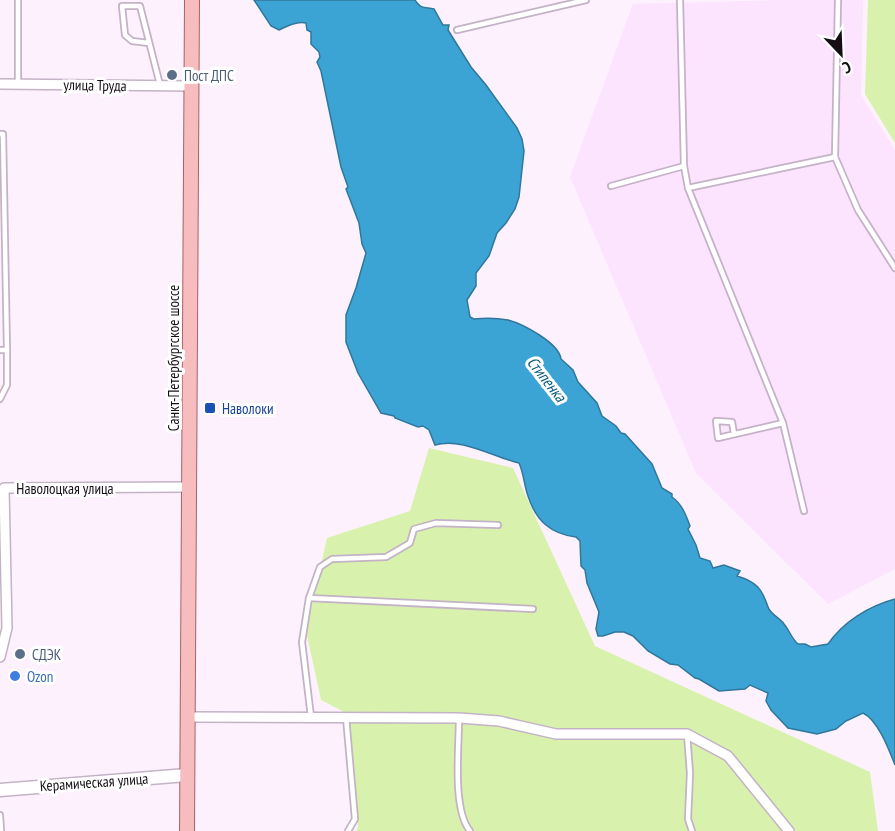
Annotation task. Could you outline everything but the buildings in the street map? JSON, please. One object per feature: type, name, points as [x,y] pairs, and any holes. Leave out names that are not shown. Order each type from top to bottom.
[{"type":"main road","name":"Санкт-Петербургское шоссе","points":[[187,831],[192,0]]},
{"type":"street","name":"улица Труда","points":[[0,84],[191,86]]},
{"type":"street","name":"Наволоцкая улица","points":[[0,657],[7,628],[4,488],[188,487]]},
{"type":"street","points":[[188,717],[459,718],[499,721],[556,734],[687,734],[728,756],[789,831]]},
{"type":"street","name":"Керамическая улица","points":[[0,790],[188,776]]},
{"type":"lane","points":[[18,0],[18,84]]},
{"type":"lane","points":[[457,30],[586,0]]},
{"type":"lane","points":[[680,0],[684,166],[688,188],[783,423],[804,510]]},
{"type":"lane","points":[[838,0],[835,157],[858,210],[895,268]]},
{"type":"lane","points":[[149,43],[132,41],[125,35],[122,6],[140,6],[149,43],[159,85]]},
{"type":"lane","points":[[0,134],[3,134],[7,385],[0,399]]},
{"type":"lane","points":[[688,188],[835,157]]},
{"type":"lane","points":[[611,186],[684,166]]},
{"type":"lane","points":[[0,350],[6,350]]},
{"type":"lane","points":[[734,434],[732,422],[716,421],[718,438],[783,423]]},
{"type":"lane","points":[[311,717],[302,642],[309,598],[320,567],[332,559],[386,557],[410,543],[414,529],[436,523],[498,525]]},
{"type":"lane","points":[[309,598],[533,609]]},
{"type":"lane","points":[[346,717],[355,819],[348,831]]},
{"type":"lane","points":[[459,718],[459,808],[465,825],[470,831]]},
{"type":"lane","points":[[687,734],[690,773],[688,819],[692,831]]},
{"type":"lane","points":[[0,815],[2,831]]},
{"type":"shaded area","points":[[863,0],[861,96],[895,150],[895,569],[828,604],[696,473],[570,177],[633,4]]},
{"type":"green space","points":[[868,0],[895,0],[895,143],[865,94]]},
{"type":"green space","points":[[429,448],[513,468],[595,646],[870,772],[878,831],[356,831],[358,827],[348,714],[321,700],[306,631],[327,538],[410,511]]},
{"type":"water","name":"Стипенка","points":[[254,0],[415,0],[421,6],[434,9],[443,25],[449,25],[448,30],[471,67],[517,128],[524,151],[519,197],[515,209],[497,233],[489,256],[476,273],[476,286],[467,300],[470,317],[515,322],[539,335],[554,347],[561,359],[573,370],[578,382],[597,403],[602,416],[625,434],[652,464],[662,488],[672,494],[683,510],[700,558],[710,561],[713,568],[724,565],[740,571],[737,576],[758,587],[769,609],[798,644],[811,647],[828,644],[857,616],[895,599],[895,765],[878,729],[863,713],[836,729],[817,734],[788,728],[771,710],[766,701],[768,693],[750,685],[745,689],[719,691],[695,678],[678,665],[670,664],[648,651],[633,636],[624,632],[615,632],[598,636],[596,629],[599,612],[587,583],[585,570],[581,566],[580,541],[576,537],[552,529],[535,513],[519,463],[466,446],[445,443],[435,445],[429,430],[423,426],[418,427],[381,413],[358,373],[346,342],[346,315],[366,253],[362,244],[359,223],[346,189],[348,187],[341,167],[321,71],[317,62],[320,57],[319,52],[311,44],[311,32],[307,30],[306,23],[296,23],[279,30],[271,26]]},
{"type":"place","name":"Пост ДПС","points":[[172,75]]},
{"type":"place","name":"Наволоки","points":[[210,408]]},
{"type":"place","name":"СДЭК","points":[[20,654]]},
{"type":"place","name":"Ozon","points":[[15,676]]}]
